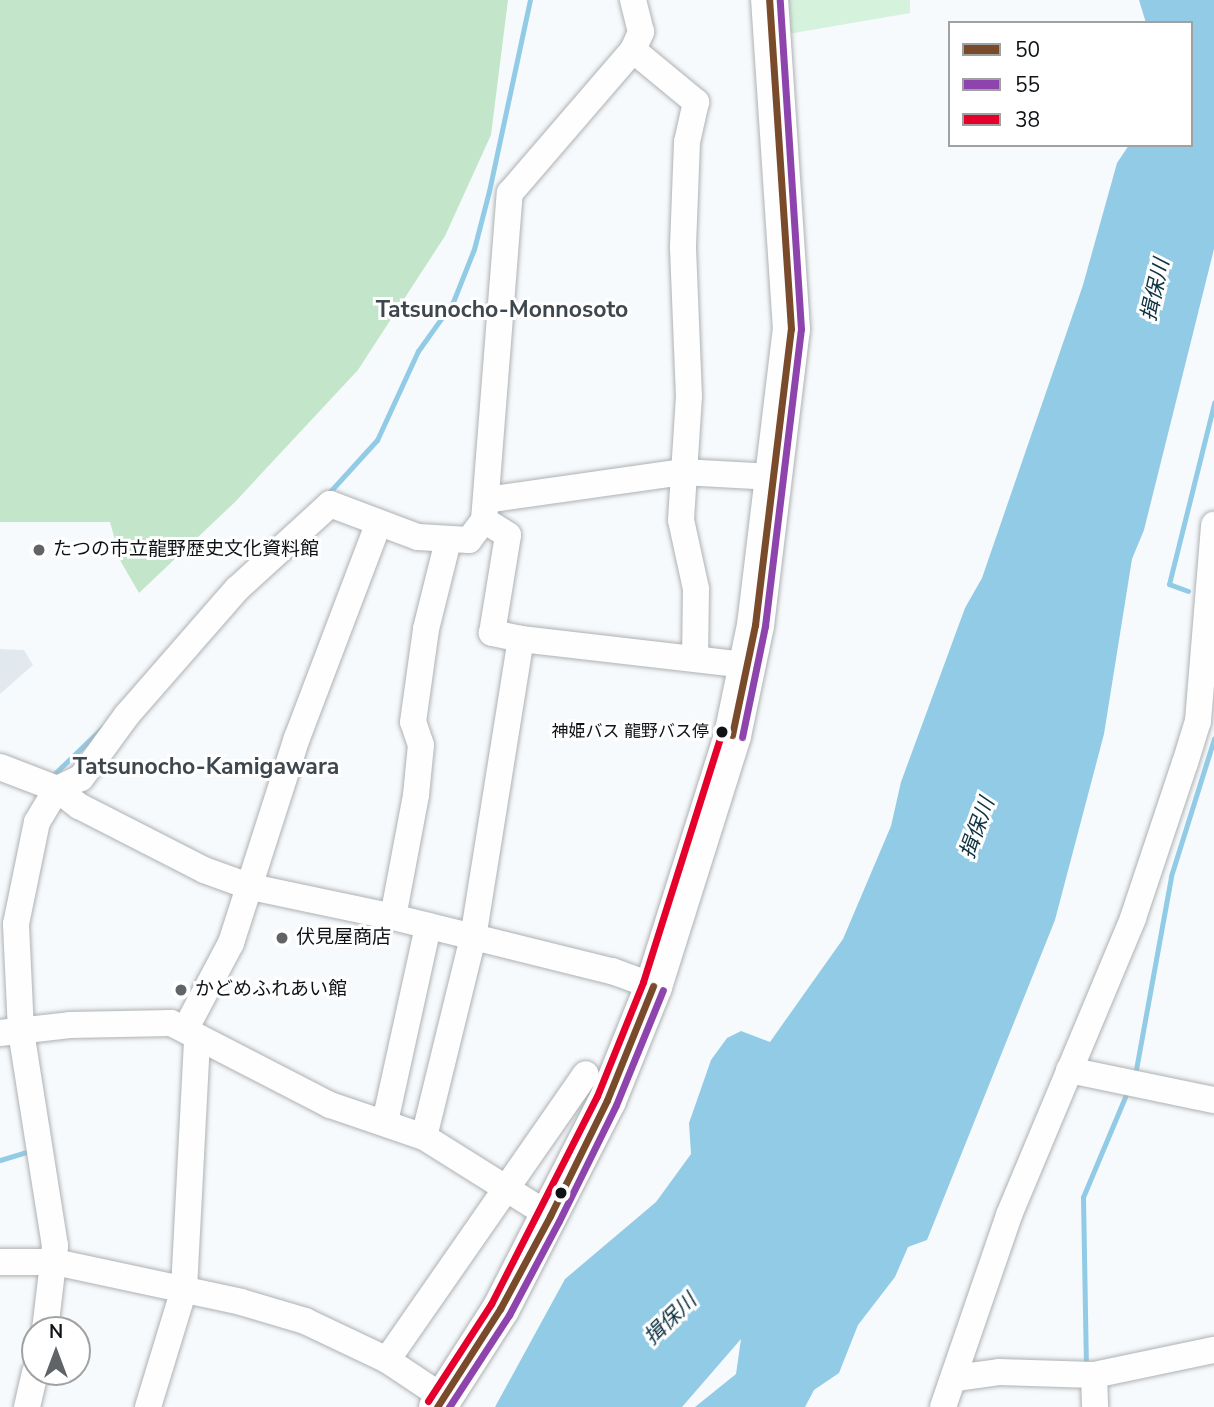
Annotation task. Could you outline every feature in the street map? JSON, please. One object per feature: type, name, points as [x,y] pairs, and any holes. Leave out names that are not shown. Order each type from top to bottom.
[{"type":"highway","points":[[440,1402],[500,1309],[550,1216],[607,1100],[653,986],[713,806],[747,665],[790,329],[769,0]]},
{"type":"street","points":[[48,1316],[55,1262],[11,1032],[16,924],[37,822],[57,789],[81,778],[127,715],[237,589],[330,504],[378,525],[448,541],[469,540],[485,510],[510,193],[633,50],[641,32],[633,0]]},
{"type":"street","points":[[633,50],[696,102],[687,142],[685,195],[689,396],[681,520],[696,589],[695,657]]},
{"type":"street","points":[[485,510],[682,472],[773,477]]},
{"type":"street","points":[[485,510],[508,535],[492,633],[640,655],[695,657],[747,665]]},
{"type":"street","points":[[148,1407],[184,1289],[191,1033],[231,943],[297,738],[378,525]]},
{"type":"street","points":[[943,1407],[956,1378],[1009,1215],[1133,918],[1206,722],[1214,525]]},
{"type":"street","points":[[393,917],[416,795],[421,745],[413,722],[426,629],[448,541]]},
{"type":"street","points":[[425,1137],[473,938],[521,639]]},
{"type":"street","points":[[0,767],[57,789],[79,806],[155,846],[251,887],[393,917],[612,971],[653,986]]},
{"type":"street","points":[[385,1122],[428,926]]},
{"type":"street","points":[[11,1032],[158,1023],[191,1033],[330,1105],[425,1137],[550,1216]]},
{"type":"street","points":[[1069,1070],[1133,1086],[1214,1100]]},
{"type":"street","points":[[387,1360],[586,1074]]},
{"type":"street","points":[[0,1262],[55,1262],[184,1289],[305,1321],[387,1360],[440,1402]]},
{"type":"street","points":[[956,1378],[999,1372],[1036,1376],[1086,1374],[1214,1350]]},
{"type":"street","points":[[1086,1374],[1095,1407]]},
{"type":"street","points":[[27,1407],[32,1386]]},
{"type":"shaded area","points":[[0,649],[24,650],[33,665],[0,694]]},
{"type":"green space","points":[[0,0],[508,0],[491,135],[445,236],[358,370],[235,502],[139,593],[121,562],[110,522],[0,522]]},
{"type":"green space","points":[[783,0],[910,0],[910,13],[788,34]]},
{"type":"water","name":"揖保川","points":[[1139,0],[1214,0],[1214,249],[1144,530],[1132,559],[1104,734],[1055,920],[927,1240],[908,1247],[895,1277],[858,1325],[839,1373],[814,1390],[805,1407],[695,1407],[736,1374],[741,1339],[682,1407],[495,1407],[565,1279],[656,1202],[691,1154],[689,1123],[711,1060],[727,1038],[741,1031],[770,1042],[843,939],[891,826],[901,782],[965,608],[982,578],[1083,285],[1117,163],[1128,147],[1193,147],[1193,21],[1145,21]]},
{"type":"waterway","points":[[326,496],[377,440],[418,351],[453,302],[474,249],[489,191],[530,0]]},
{"type":"waterway","points":[[1188,591],[1169,584],[1214,403]]},
{"type":"waterway","points":[[50,778],[103,727]]},
{"type":"waterway","points":[[1135,1075],[1171,876],[1214,739]]},
{"type":"waterway","points":[[1086,1369],[1083,1197],[1128,1090]]},
{"type":"waterway","points":[[0,1160],[32,1150]]},
{"type":"transit line","name":"50","points":[[732,735],[755,625],[791,329],[769,0]]},
{"type":"transit line","name":"55","points":[[742,737],[765,626],[801,329],[780,0]]},
{"type":"transit line","name":"38","points":[[428,1401],[491,1304],[597,1096],[643,982],[722,732]]},
{"type":"transit line","name":"50","points":[[437,1407],[500,1309],[550,1216],[607,1100],[653,986]]},
{"type":"transit line","name":"55","points":[[449,1407],[509,1315],[559,1221],[616,1105],[663,990]]},
{"type":"place","name":"たつの市立龍野歴史文化資料館","points":[[39,550]]},
{"type":"place","name":"神姫バス 龍野バス停","points":[[722,732]]},
{"type":"place","name":"伏見屋商店","points":[[282,938]]},
{"type":"place","name":"かどめふれあい館","points":[[181,990]]},
{"type":"district","name":"Tatsunocho-Monnosoto","points":[[502,310]]},
{"type":"district","name":"Tatsunocho-Kamigawara","points":[[206,767]]}]
